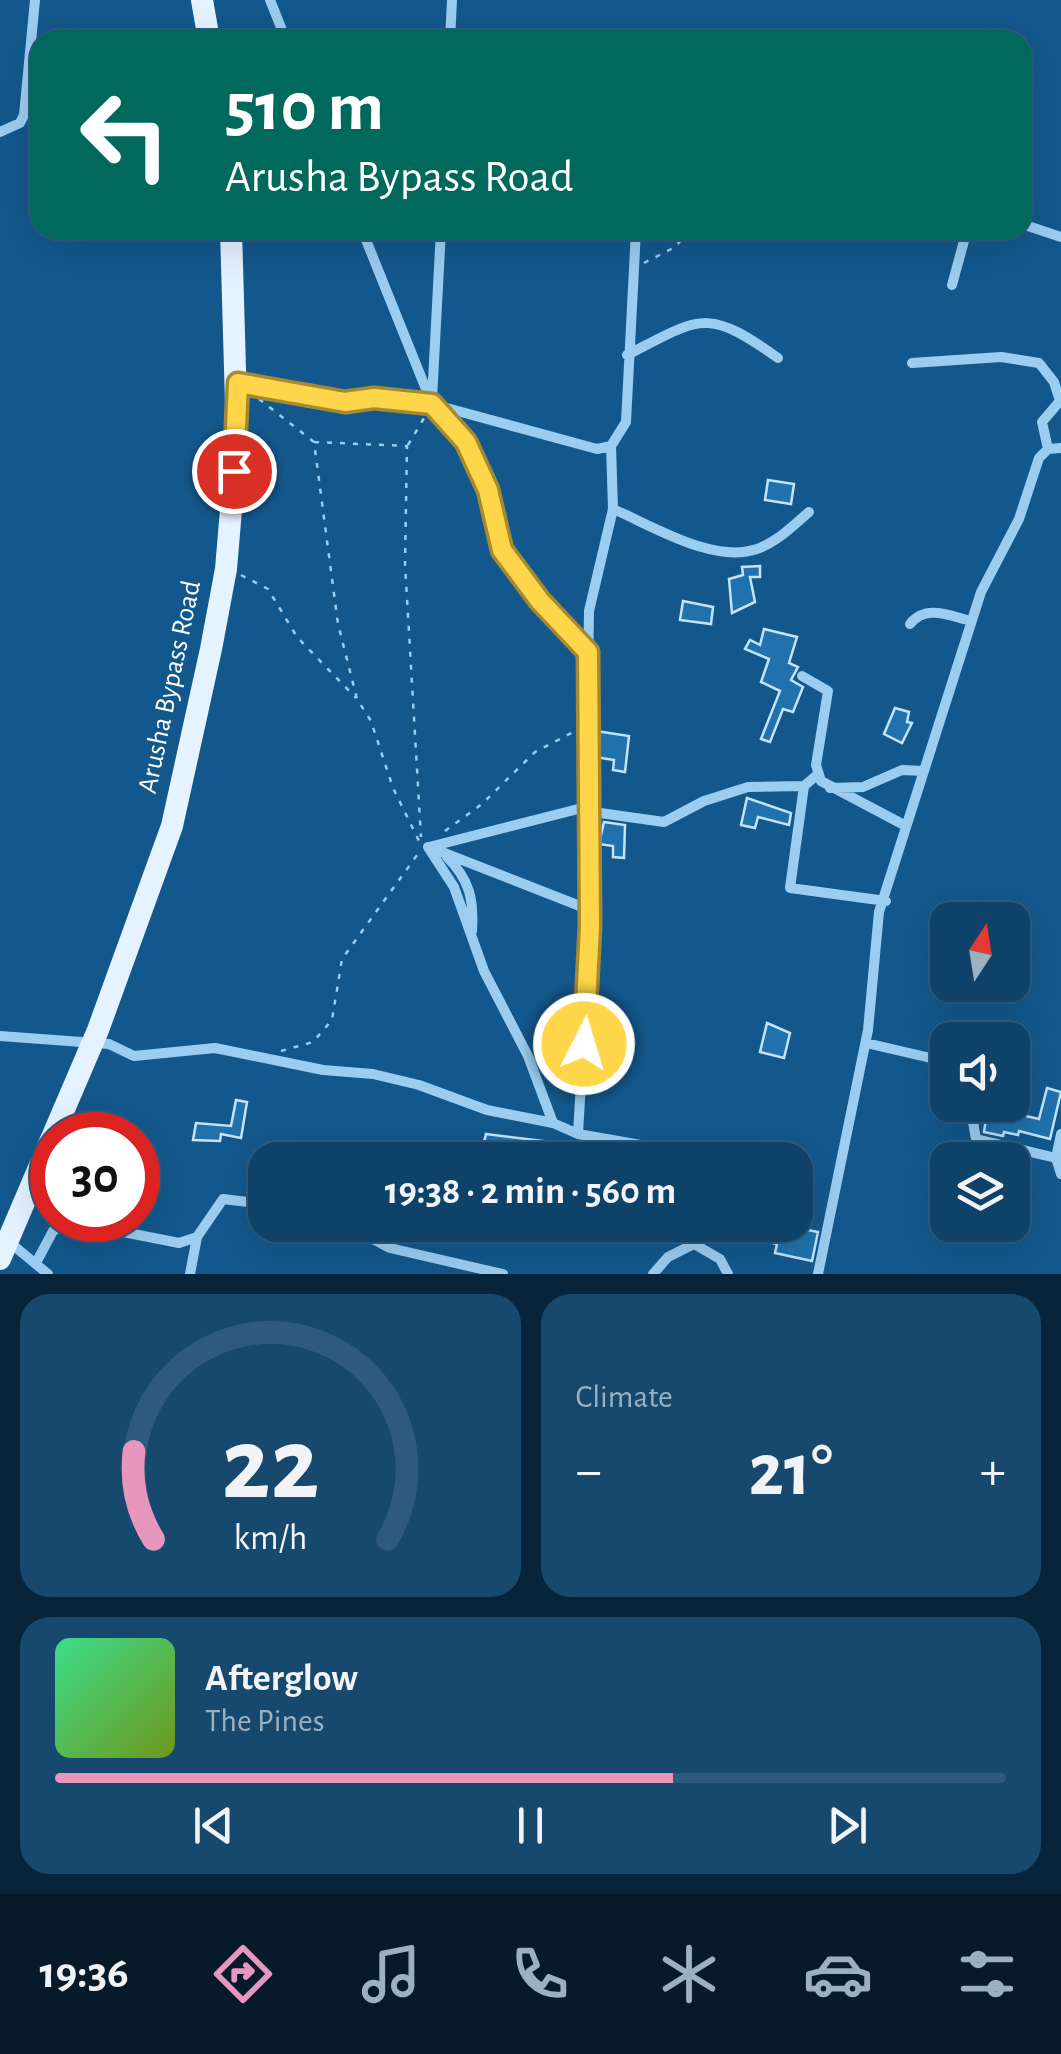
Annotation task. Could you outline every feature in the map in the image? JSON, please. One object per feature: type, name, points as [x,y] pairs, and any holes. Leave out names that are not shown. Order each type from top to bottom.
[{"type":"main road","points":[[202,0],[207,30]]},
{"type":"main road","name":"Arusha Bypass Road","points":[[63,1112],[172,826],[226,570],[238,383],[231,240]]},
{"type":"main road","name":"Arusha Bypass Road","points":[[4,1250],[30,1190]]},
{"type":"street","points":[[33,30],[36,0]]},
{"type":"street","points":[[270,0],[282,30]]},
{"type":"street","points":[[450,30],[452,0]]},
{"type":"street","points":[[0,132],[24,115],[30,58]]},
{"type":"street","points":[[1032,227],[1061,237]]},
{"type":"street","points":[[366,240],[432,404],[466,442],[488,490],[502,550],[540,601],[588,652]]},
{"type":"street","points":[[432,404],[440,240]]},
{"type":"street","points":[[578,1134],[590,910],[586,810],[588,652],[592,596],[614,509],[611,446],[626,422],[635,240]]},
{"type":"street","points":[[952,284],[964,240]]},
{"type":"street","points":[[627,355],[682,326],[712,322],[731,327],[778,358]]},
{"type":"street","points":[[818,1274],[866,1043],[879,912],[886,901],[981,592],[1019,519],[1035,465],[1055,448],[1042,422],[1060,402],[1054,382],[1040,363],[1001,357],[912,362]]},
{"type":"street","points":[[238,383],[345,402],[374,398],[432,404],[597,448],[611,446]]},
{"type":"street","points":[[614,509],[694,543],[736,552],[760,548],[808,512]]},
{"type":"street","points":[[910,624],[920,614],[930,612],[971,622]]},
{"type":"street","points":[[425,848],[586,810],[664,822],[735,790],[804,786],[817,775],[828,691],[802,676]]},
{"type":"street","points":[[829,788],[863,786],[902,770],[924,771]]},
{"type":"street","points":[[817,775],[829,788],[906,826]]},
{"type":"street","points":[[804,786],[790,888],[886,901]]},
{"type":"street","points":[[425,848],[590,910]]},
{"type":"street","points":[[425,848],[454,887],[484,971],[528,1056],[553,1122]]},
{"type":"street","points":[[0,1036],[93,1042],[134,1056],[214,1048],[322,1070],[373,1074],[418,1084],[487,1110],[553,1122],[578,1134],[624,1142]]},
{"type":"street","points":[[866,1043],[930,1058]]},
{"type":"street","points":[[973,1122],[976,1139],[1056,1158]]},
{"type":"street","points":[[1061,1134],[1056,1158],[1061,1174]]},
{"type":"street","points":[[190,1274],[197,1237],[223,1198],[248,1202]]},
{"type":"street","points":[[36,1264],[53,1232],[68,1221],[97,1223],[170,1242],[197,1237]]},
{"type":"street","points":[[379,1242],[390,1248],[503,1274]]},
{"type":"street","points":[[653,1274],[668,1256],[694,1244],[720,1259],[728,1274]]},
{"type":"street","points":[[4,1250],[36,1264],[48,1274]]},
{"type":"path","points":[[633,268],[674,248],[681,240]]},
{"type":"path","points":[[238,383],[314,442],[407,446]]},
{"type":"path","points":[[280,1051],[313,1042],[332,1020],[342,959],[425,848],[405,564],[407,446],[432,404]]},
{"type":"path","points":[[314,442],[338,624],[357,699]]},
{"type":"path","points":[[226,570],[261,582],[297,637],[357,699],[375,731],[394,788],[425,848]]},
{"type":"path","points":[[437,837],[482,804],[535,752],[587,724]]},
{"type":"building","points":[[768,480],[794,484],[791,504],[765,500]]},
{"type":"building","points":[[760,566],[760,577],[750,577],[755,602],[732,613],[729,579],[743,575],[742,567]]},
{"type":"building","points":[[683,601],[713,607],[711,624],[680,620]]},
{"type":"building","points":[[764,629],[797,637],[789,663],[798,667],[791,680],[803,687],[793,712],[783,709],[770,742],[761,739],[780,691],[761,682],[769,659],[745,649],[750,640],[760,645]]},
{"type":"building","points":[[895,708],[909,712],[907,722],[912,723],[902,743],[884,734]]},
{"type":"building","points":[[596,731],[629,736],[625,772],[613,770],[614,760],[595,757]]},
{"type":"building","points":[[747,798],[791,813],[789,825],[758,817],[755,828],[741,825]]},
{"type":"building","points":[[604,822],[625,825],[624,858],[613,857],[613,846],[599,844]]},
{"type":"building","points":[[767,1023],[790,1033],[784,1058],[760,1052]]},
{"type":"building","points":[[1047,1088],[1061,1092],[1050,1139],[1019,1131],[1018,1135],[1004,1132],[1003,1136],[984,1132],[985,1122],[1039,1119]]},
{"type":"building","points":[[236,1100],[247,1102],[241,1138],[221,1134],[220,1141],[193,1140],[196,1123],[231,1126]]},
{"type":"building","points":[[486,1134],[552,1142],[484,1142]]},
{"type":"building","points":[[813,1231],[818,1232],[812,1261],[775,1253],[777,1244],[768,1242],[813,1242]]},
{"type":"route","points":[[234,471],[238,383],[345,402],[374,398],[432,404],[466,442],[488,490],[502,550],[540,601],[588,652],[590,926],[584,1044]]}]
